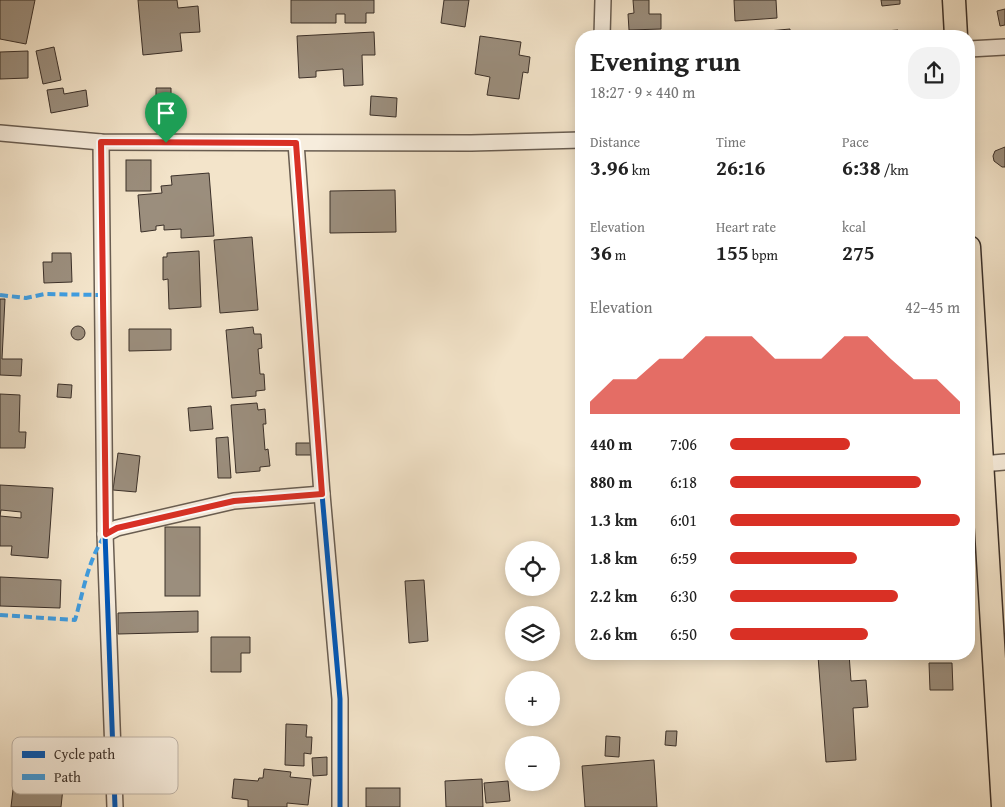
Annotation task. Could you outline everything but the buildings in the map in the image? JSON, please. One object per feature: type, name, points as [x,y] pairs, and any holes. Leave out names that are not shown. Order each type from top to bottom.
[{"type":"main road","points":[[954,0],[956,30]]},
{"type":"main road","points":[[975,348],[982,464],[999,639],[1003,807]]},
{"type":"street","points":[[602,30],[603,0]]},
{"type":"street","points":[[975,49],[1005,47]]},
{"type":"street","points":[[0,133],[101,142],[471,143],[575,140]]},
{"type":"street","points":[[101,142],[106,534],[113,737]]},
{"type":"street","points":[[296,143],[322,494],[340,699],[340,807]]},
{"type":"street","points":[[982,464],[1005,462]]},
{"type":"street","points":[[106,534],[117,528],[207,506],[234,501],[322,494]]},
{"type":"street","points":[[115,794],[115,807]]},
{"type":"marked path","points":[[0,295],[26,298],[45,294],[102,295]]},
{"type":"marked path","points":[[0,615],[75,620],[90,566],[104,537]]},
{"type":"cycle path","points":[[101,142],[105,534],[112,737]]},
{"type":"cycle path","points":[[296,143],[322,494],[340,699],[340,807]]},
{"type":"cycle path","points":[[115,794],[115,807]]},
{"type":"route","points":[[101,142],[166,143],[296,143],[322,494],[234,501],[117,528],[106,534],[101,142]]}]
